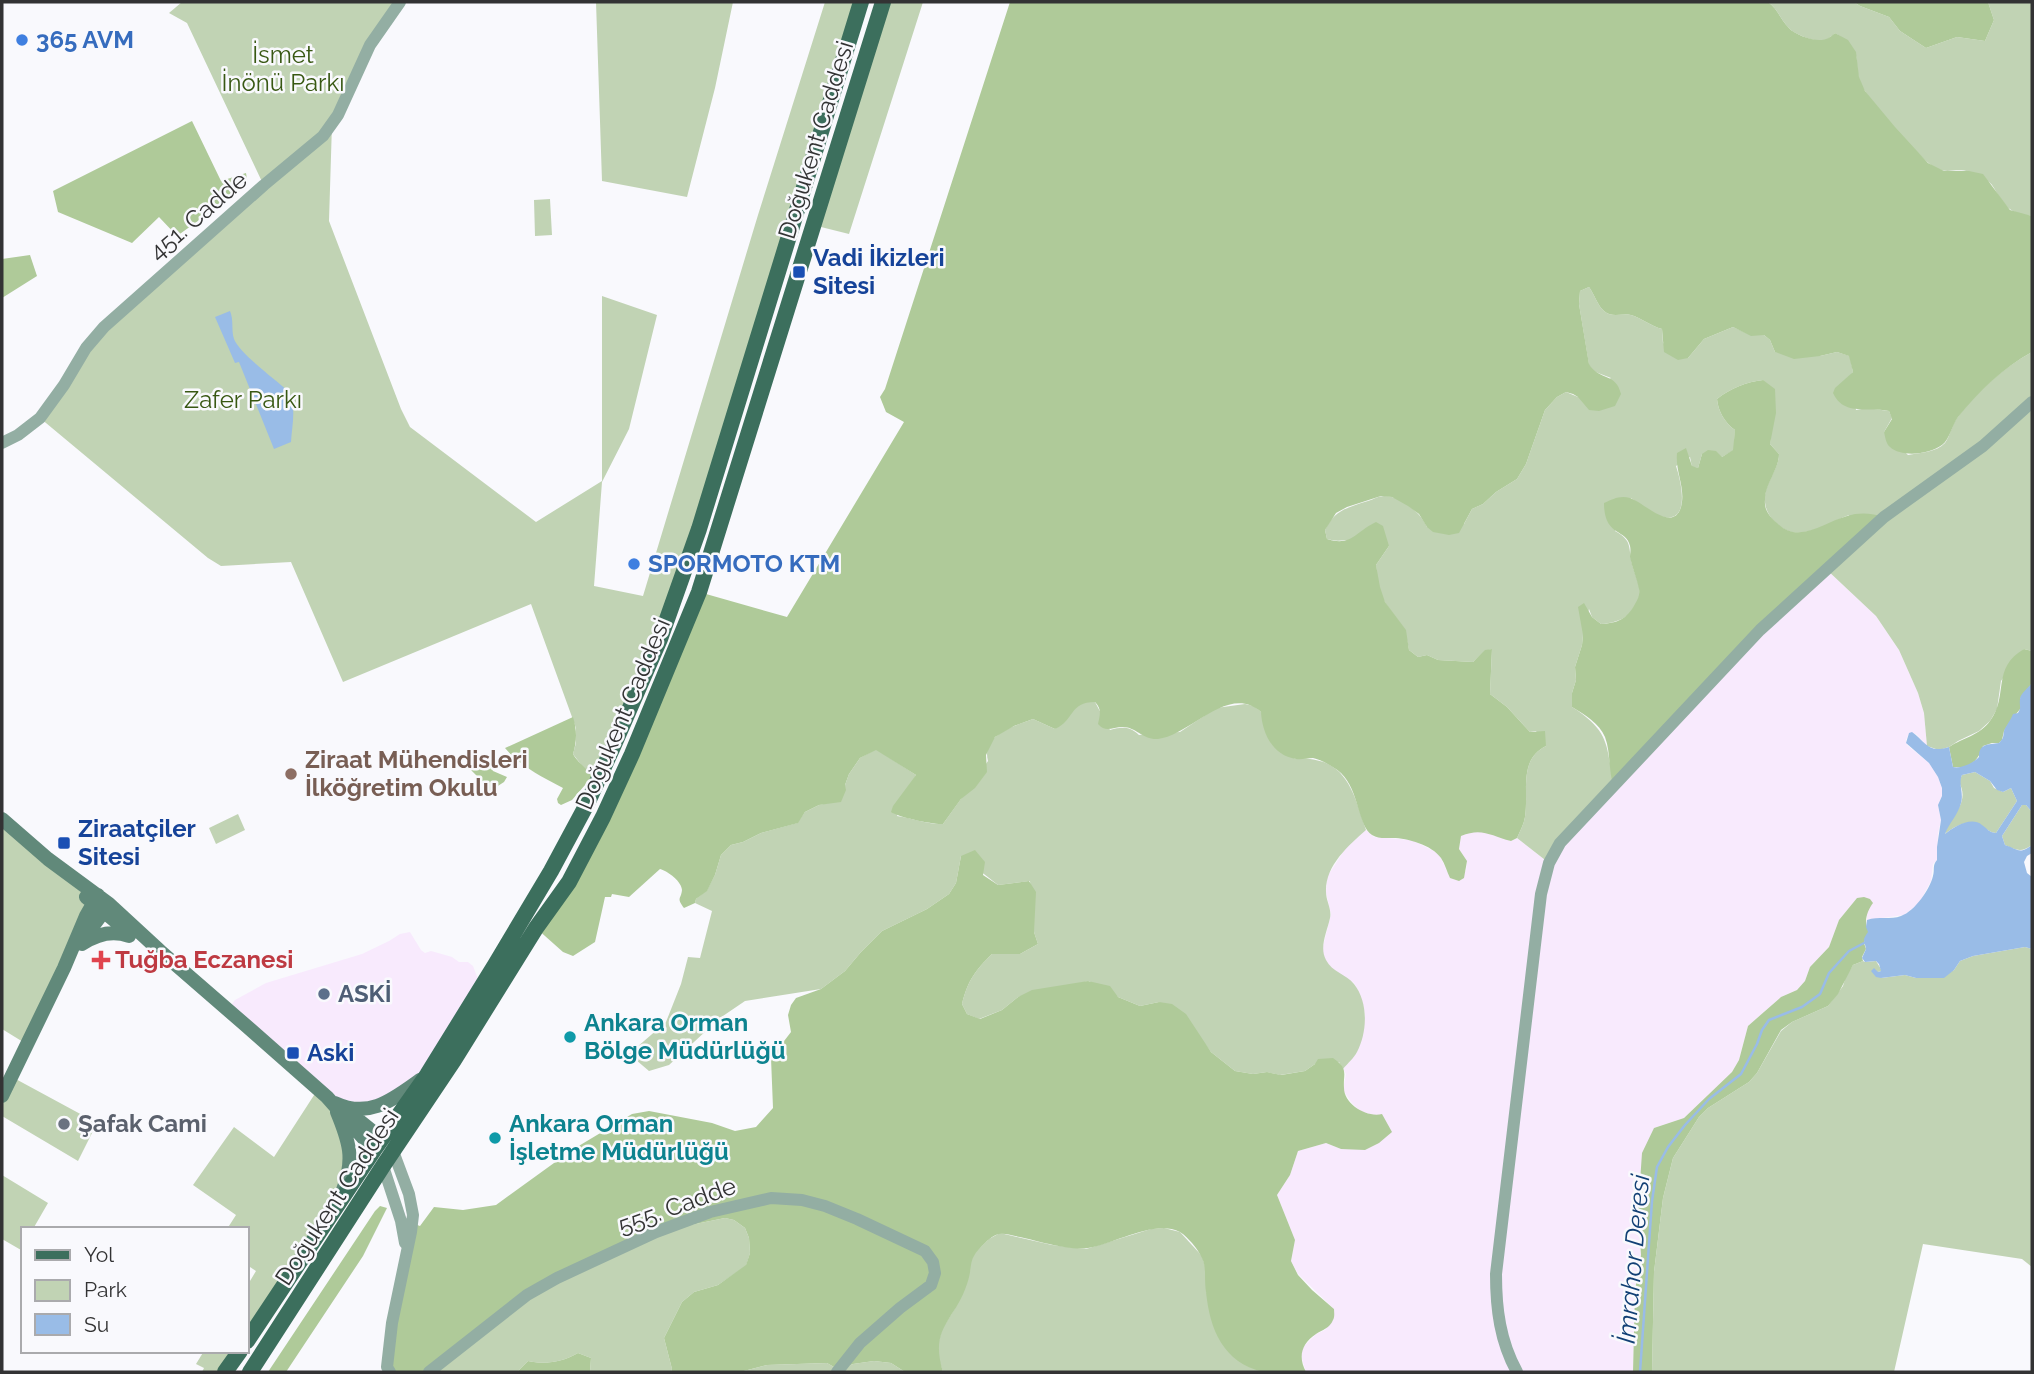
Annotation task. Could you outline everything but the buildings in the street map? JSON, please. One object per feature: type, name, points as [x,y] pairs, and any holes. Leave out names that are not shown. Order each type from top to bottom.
[{"type":"main road","name":"Doğukent Caddesi","points":[[248,1340],[339,1201],[427,1075],[551,871],[587,804],[660,639],[699,529],[861,2]]},
{"type":"main road","name":"Doğukent Caddesi","points":[[250,1372],[454,1060],[536,928],[569,882],[603,817],[699,592],[883,2]]},
{"type":"main road","points":[[2,819],[236,1016],[378,1144],[393,1151]]},
{"type":"main road","points":[[101,904],[137,938],[160,951]]},
{"type":"main road","points":[[64,968],[101,904]]},
{"type":"main road","points":[[2,1096],[82,925],[101,904]]},
{"type":"main road","points":[[78,946],[94,937],[114,933],[137,938]]},
{"type":"main road","points":[[331,1101],[351,1108],[372,1108],[397,1097],[427,1075]]},
{"type":"main road","points":[[331,1101],[351,1155],[350,1170],[339,1201]]},
{"type":"main road","points":[[378,1144],[383,1166]]},
{"type":"main road","points":[[225,1372],[239,1353]]},
{"type":"street","name":"451. Cadde","points":[[2,443],[18,435],[40,418],[86,348],[104,327],[323,136],[338,115],[370,45],[400,2]]},
{"type":"street","points":[[1517,1372],[1499,1326],[1496,1274],[1541,894],[1549,863],[1560,842],[1770,621],[1884,517],[1983,446],[2032,401]]},
{"type":"street","points":[[390,1372],[387,1367],[392,1323],[412,1223],[412,1206],[393,1151]]},
{"type":"street","points":[[383,1166],[401,1221],[406,1251]]},
{"type":"street","points":[[362,1198],[380,1192],[395,1200]]},
{"type":"street","name":"555. Cadde","points":[[429,1372],[527,1294],[557,1278],[656,1232],[710,1212],[771,1198],[802,1200],[825,1206],[925,1251],[933,1262],[935,1273],[931,1285],[860,1343],[837,1372]]},
{"type":"shaded area","points":[[1826,569],[1876,616],[1899,650],[1918,693],[1924,713],[1927,746],[1916,734],[1909,733],[1906,740],[1907,745],[1929,763],[1942,788],[1938,805],[1941,820],[1937,860],[1933,864],[1931,881],[1922,898],[1904,915],[1867,920],[1867,912],[1857,898],[1839,920],[1829,947],[1810,967],[1805,981],[1797,990],[1781,997],[1748,1026],[1739,1060],[1732,1072],[1684,1118],[1654,1128],[1638,1211],[1641,1255],[1635,1290],[1633,1372],[1306,1372],[1301,1356],[1302,1348],[1316,1334],[1325,1330],[1333,1320],[1334,1309],[1298,1274],[1291,1261],[1295,1240],[1277,1195],[1290,1175],[1298,1151],[1326,1143],[1341,1149],[1378,1116],[1361,1112],[1343,1090],[1346,1074],[1343,1069],[1356,1054],[1362,1038],[1365,1014],[1354,983],[1332,969],[1322,950],[1331,914],[1326,893],[1327,877],[1345,849],[1366,830],[1374,837],[1412,840],[1436,852],[1450,878],[1466,871],[1467,861],[1459,849],[1461,836],[1484,831],[1511,841],[1517,838],[1549,863],[1560,843]]},
{"type":"shaded area","points":[[410,932],[425,953],[431,951],[459,962],[468,962],[473,966],[481,987],[427,1075],[397,1097],[345,1107],[228,1009],[235,1000],[266,983],[362,954],[400,934]]},
{"type":"green space","name":"Zafer Parkı","points":[[182,2],[400,2],[332,124],[329,221],[410,427],[536,522],[602,481],[602,296],[657,315],[629,429],[602,482],[594,586],[643,596],[825,2],[861,2],[673,604],[596,784],[573,754],[576,728],[531,604],[343,682],[291,562],[221,566],[40,418],[86,348],[264,186],[187,23],[169,13]]},
{"type":"green space","points":[[596,2],[733,2],[715,88],[687,197],[602,181]]},
{"type":"green space","points":[[883,2],[923,2],[849,234],[813,225]]},
{"type":"green space","points":[[1010,2],[1768,2],[1789,28],[1801,36],[1822,40],[1835,33],[1848,40],[1856,52],[1859,77],[1865,91],[1928,163],[1944,171],[1983,174],[2010,210],[2032,216],[2032,352],[2001,373],[1974,398],[1958,417],[1942,445],[1923,452],[1902,453],[1890,447],[1886,440],[1884,432],[1892,419],[1889,411],[1850,408],[1833,393],[1853,372],[1849,356],[1837,352],[1794,359],[1775,352],[1770,340],[1764,335],[1751,336],[1733,327],[1704,339],[1688,358],[1678,360],[1664,352],[1662,329],[1631,315],[1607,313],[1589,287],[1580,291],[1579,304],[1589,364],[1619,387],[1621,394],[1615,406],[1599,411],[1589,410],[1573,394],[1566,392],[1557,397],[1545,410],[1526,464],[1517,479],[1472,509],[1459,533],[1449,535],[1433,532],[1419,514],[1392,497],[1381,496],[1336,513],[1325,530],[1327,539],[1348,540],[1376,522],[1383,526],[1389,546],[1376,565],[1380,587],[1385,602],[1406,630],[1409,650],[1418,657],[1427,655],[1438,660],[1473,662],[1485,650],[1492,649],[1490,694],[1507,707],[1530,732],[1545,731],[1546,746],[1531,759],[1528,768],[1525,817],[1517,838],[1511,841],[1481,832],[1461,836],[1459,849],[1467,861],[1464,878],[1459,881],[1450,878],[1441,858],[1426,846],[1405,839],[1379,838],[1372,835],[1364,824],[1347,780],[1341,773],[1313,758],[1296,759],[1281,753],[1266,735],[1261,712],[1248,705],[1222,707],[1170,736],[1153,739],[1128,728],[1101,727],[1098,724],[1100,710],[1095,702],[1076,708],[1066,721],[1055,729],[1033,719],[995,737],[986,755],[987,772],[975,788],[961,799],[943,824],[916,820],[891,812],[916,775],[876,750],[860,758],[849,774],[841,802],[819,805],[805,812],[798,823],[731,845],[721,855],[707,891],[696,899],[695,903],[684,908],[680,900],[680,884],[660,869],[629,897],[612,894],[611,897],[605,897],[595,942],[573,956],[563,952],[536,928],[569,882],[699,592],[787,617],[904,422],[886,412],[880,397],[885,389]]},
{"type":"green space","points":[[1768,2],[1854,2],[1889,17],[1900,31],[1926,48],[1957,37],[1985,41],[1994,20],[1988,2],[2032,2],[2032,216],[2008,208],[1990,183],[1975,174],[1943,171],[1932,166],[1893,127],[1871,100],[1860,82],[1855,53],[1846,40],[1835,33],[1822,41],[1796,33]]},
{"type":"green space","points":[[1854,2],[1988,2],[1994,20],[1985,41],[1957,37],[1926,48],[1900,31],[1889,17]]},
{"type":"green space","points":[[192,121],[221,181],[246,173],[248,185],[177,236],[159,217],[132,243],[58,212],[53,191]]},
{"type":"green space","points":[[550,199],[552,235],[535,236],[534,200]]},
{"type":"green space","points":[[30,255],[37,276],[2,298],[2,259]]},
{"type":"green space","points":[[1589,287],[1604,311],[1613,315],[1631,315],[1662,329],[1663,343],[1688,358],[1704,339],[1733,327],[1751,335],[1764,335],[1770,340],[1775,352],[1820,356],[1837,352],[1850,356],[1853,372],[1850,376],[1856,410],[1867,408],[1889,411],[1892,418],[1884,432],[1908,455],[1928,452],[1942,446],[1957,418],[1973,399],[2001,373],[2032,352],[2032,651],[2024,649],[2001,681],[1997,709],[1990,721],[1979,731],[1939,750],[1927,746],[1924,713],[1899,650],[1876,616],[1826,569],[1849,515],[1820,528],[1800,532],[1782,528],[1771,517],[1765,495],[1779,454],[1770,444],[1771,433],[1763,380],[1751,382],[1717,399],[1723,416],[1735,430],[1734,450],[1722,457],[1702,454],[1698,468],[1692,467],[1690,457],[1676,466],[1682,491],[1677,515],[1660,516],[1631,498],[1615,531],[1625,538],[1629,545],[1639,585],[1639,597],[1630,614],[1614,622],[1601,624],[1592,617],[1589,609],[1575,667],[1576,680],[1572,693],[1572,707],[1594,724],[1605,741],[1614,787],[1549,863],[1517,838],[1525,817],[1528,768],[1531,759],[1546,746],[1536,731],[1530,732],[1507,707],[1490,694],[1492,649],[1485,651],[1473,662],[1438,660],[1427,655],[1418,657],[1409,650],[1404,630],[1380,590],[1376,565],[1389,546],[1361,540],[1327,539],[1325,530],[1343,510],[1384,496],[1410,506],[1427,527],[1464,524],[1472,509],[1517,479],[1526,464],[1545,410],[1557,397],[1566,392],[1578,397],[1611,378],[1593,371],[1589,365],[1579,304],[1580,291]]},
{"type":"green space","points":[[1763,380],[1775,389],[1776,413],[1770,444],[1779,454],[1765,500],[1772,518],[1785,529],[1803,532],[1852,515],[1884,517],[1809,585],[1614,787],[1605,737],[1591,720],[1572,707],[1575,667],[1583,635],[1578,607],[1584,603],[1592,617],[1601,624],[1612,623],[1629,613],[1639,595],[1628,540],[1611,527],[1605,514],[1604,503],[1626,497],[1665,517],[1677,514],[1681,507],[1682,493],[1677,453],[1686,448],[1692,466],[1698,468],[1702,454],[1708,450],[1716,451],[1722,457],[1733,450],[1735,430],[1723,416],[1717,399],[1739,386]]},
{"type":"green space","points":[[2024,649],[2032,651],[2032,683],[2020,699],[2021,708],[2004,731],[2002,740],[1983,746],[1979,756],[1969,765],[1953,767],[1949,747],[1976,733],[1990,721],[1996,712],[2007,665]]},
{"type":"green space","points":[[1085,702],[1095,702],[1110,730],[1125,728],[1139,735],[1180,732],[1216,708],[1245,704],[1254,706],[1295,759],[1312,759],[1326,763],[1345,778],[1357,802],[1366,830],[1339,857],[1329,874],[1326,892],[1330,915],[1323,950],[1329,964],[1351,981],[1359,992],[1365,1018],[1360,1044],[1343,1069],[1339,1062],[1315,1064],[1305,1071],[1280,1075],[1235,1071],[1159,1002],[1140,1006],[1089,981],[1018,997],[1002,1010],[979,1019],[967,1014],[962,1004],[967,988],[992,954],[1020,954],[1038,944],[1034,932],[1030,881],[998,885],[961,856],[956,883],[949,894],[927,909],[882,931],[845,971],[821,989],[745,1001],[720,1018],[669,1065],[649,1071],[629,1054],[666,1022],[688,957],[700,958],[712,911],[695,903],[696,899],[707,890],[721,855],[731,845],[797,823],[805,812],[828,803],[845,785],[860,758],[876,749],[916,775],[897,816],[943,824],[988,761],[989,744],[994,738],[1033,719],[1055,729],[1077,706]]},
{"type":"green space","points":[[573,717],[576,736],[573,754],[592,777],[572,800],[561,805],[557,799],[563,788],[524,766],[505,748]]},
{"type":"green space","points":[[497,753],[493,771],[507,777],[484,795],[476,791],[478,777],[466,765]]},
{"type":"green space","points":[[1975,772],[2003,792],[2011,788],[2017,801],[1996,833],[1980,825],[1966,823],[1945,834],[1961,803],[1962,790],[1959,782],[1962,775]]},
{"type":"green space","points":[[2022,805],[2026,805],[2032,812],[2032,845],[2018,850],[2005,845],[2002,836]]},
{"type":"green space","points":[[238,814],[245,830],[216,844],[209,828]]},
{"type":"green space","points":[[2,819],[93,903],[28,1045],[2,1029]]},
{"type":"green space","points":[[975,850],[985,862],[983,875],[998,885],[1029,881],[1036,892],[1034,932],[1038,944],[1020,954],[992,954],[967,988],[962,1004],[967,1014],[980,1019],[1002,1010],[1032,990],[1088,981],[1110,986],[1118,997],[1140,1006],[1159,1002],[1172,1004],[1186,1014],[1211,1052],[1235,1071],[1281,1075],[1305,1071],[1318,1059],[1333,1058],[1343,1068],[1345,1094],[1352,1104],[1363,1112],[1382,1114],[1392,1132],[1365,1150],[1341,1149],[1326,1143],[1298,1151],[1290,1175],[1277,1195],[1295,1240],[1291,1261],[1298,1275],[1334,1309],[1330,1325],[1304,1346],[1302,1361],[1306,1372],[1263,1372],[1238,1361],[1228,1352],[1221,1343],[1211,1319],[1205,1267],[1201,1257],[1192,1243],[1180,1232],[1158,1228],[1081,1249],[1007,1234],[992,1237],[973,1258],[962,1297],[941,1334],[939,1344],[943,1372],[905,1372],[891,1363],[874,1361],[853,1364],[839,1370],[827,1363],[767,1365],[740,1372],[671,1372],[664,1338],[682,1302],[694,1292],[718,1285],[746,1265],[750,1253],[745,1228],[734,1220],[725,1218],[656,1232],[557,1278],[429,1372],[390,1372],[412,1223],[420,1226],[434,1207],[463,1210],[496,1205],[572,1150],[632,1114],[649,1111],[712,1123],[735,1131],[756,1127],[773,1108],[771,1058],[791,1032],[788,1015],[796,998],[821,989],[845,971],[882,931],[927,909],[949,894],[956,883],[961,856]]},
{"type":"green space","points":[[1864,897],[1873,903],[1867,917],[1869,931],[1864,943],[1866,949],[1863,961],[1853,965],[1838,994],[1828,1006],[1792,1022],[1781,1030],[1757,1073],[1749,1082],[1708,1108],[1699,1117],[1673,1158],[1663,1198],[1654,1272],[1652,1372],[1633,1372],[1635,1290],[1641,1255],[1638,1211],[1642,1153],[1654,1128],[1684,1118],[1732,1072],[1739,1060],[1748,1026],[1781,997],[1797,990],[1805,981],[1810,967],[1829,947],[1839,920],[1857,898]]},
{"type":"green space","points":[[2025,947],[2032,949],[2032,1267],[2022,1259],[1923,1244],[1894,1372],[1652,1372],[1654,1272],[1663,1198],[1673,1158],[1699,1117],[1708,1108],[1749,1082],[1781,1031],[1792,1022],[1828,1006],[1843,986],[1853,965],[1863,961],[1876,961],[1881,969],[1878,972],[1881,978],[1905,975],[1938,978],[1954,970],[1960,961],[1973,956]]},
{"type":"green space","points":[[12,1077],[97,1123],[78,1161],[2,1116],[2,1096]]},
{"type":"green space","points":[[318,1089],[345,1132],[346,1184],[248,1339],[248,1284],[256,1271],[248,1266],[248,1227],[228,1227],[236,1215],[193,1185],[234,1127],[274,1157]]},
{"type":"green space","points":[[2,1175],[48,1203],[34,1227],[21,1227],[21,1250],[2,1239]]},
{"type":"green space","points":[[380,1206],[387,1208],[363,1256],[286,1372],[268,1372],[375,1211]]},
{"type":"green space","points":[[725,1218],[734,1220],[745,1228],[750,1253],[746,1266],[718,1285],[694,1292],[682,1302],[664,1338],[671,1372],[590,1372],[591,1358],[578,1353],[554,1362],[528,1361],[517,1372],[429,1372],[527,1295],[656,1232]]},
{"type":"green space","points":[[1164,1228],[1180,1232],[1202,1256],[1206,1269],[1206,1292],[1263,1372],[943,1372],[938,1344],[942,1329],[954,1310],[974,1253],[989,1239],[1000,1233],[1052,1245],[1086,1249],[1151,1229]]},
{"type":"green space","points":[[203,1353],[239,1353],[225,1372],[202,1372],[204,1368],[196,1364]]},
{"type":"green space","points":[[578,1353],[591,1358],[590,1372],[517,1372],[528,1361],[554,1362]]},
{"type":"green space","points":[[874,1361],[891,1363],[905,1372],[740,1372],[767,1365],[827,1363],[839,1370],[853,1364]]},
{"type":"water","points":[[230,311],[233,336],[237,345],[288,391],[291,397],[291,442],[274,449],[239,362],[235,363],[215,317]]},
{"type":"water","points":[[2032,683],[2032,812],[2026,805],[2022,805],[2002,836],[2005,845],[2018,850],[2032,845],[2032,853],[2024,862],[2027,873],[2032,877],[2032,949],[2025,947],[1973,956],[1960,961],[1944,978],[1916,978],[1905,975],[1876,977],[1871,971],[1874,968],[1878,972],[1881,971],[1879,964],[1876,961],[1865,962],[1862,958],[1866,949],[1864,940],[1868,932],[1867,920],[1897,917],[1911,909],[1929,887],[1937,860],[1941,820],[1938,805],[1942,788],[1929,763],[1906,743],[1909,733],[1912,732],[1932,748],[1949,747],[1953,767],[1967,765],[1979,757],[1982,747],[2001,741],[2013,714],[2019,711],[2021,695]],"holes":[[[1975,772],[1990,781],[1997,790],[2003,792],[2011,788],[2017,801],[1996,833],[1978,823],[1968,822],[1945,834],[1961,803],[1962,775]]]},
{"type":"waterway","name":"İmrahor Deresi","points":[[1640,1372],[1652,1201],[1657,1167],[1685,1125],[1709,1099],[1741,1074],[1769,1020],[1802,1007],[1820,994],[1829,973],[1849,951],[1864,943]]},
{"type":"place","name":"365 AVM","points":[[22,40]]},
{"type":"place","name":"Vadi İkizleri Sitesi","points":[[799,272]]},
{"type":"place","name":"SPORMOTO KTM","points":[[634,564]]},
{"type":"place","name":"Ziraat Mühendisleri İlköğretim Okulu","points":[[291,774]]},
{"type":"place","name":"Ziraatçiler Sitesi","points":[[64,843]]},
{"type":"place","name":"Tuğba Eczanesi","points":[[101,960]]},
{"type":"place","name":"ASKİ","points":[[324,994]]},
{"type":"place","name":"Ankara Orman Bölge Müdürlüğü","points":[[570,1037]]},
{"type":"place","name":"Aski","points":[[293,1053]]},
{"type":"place","name":"Şafak Cami","points":[[64,1124]]},
{"type":"place","name":"Ankara Orman İşletme Müdürlüğü","points":[[495,1138]]},
{"type":"park label","name":"İsmet İnönü Parkı","points":[[283,69]]}]
